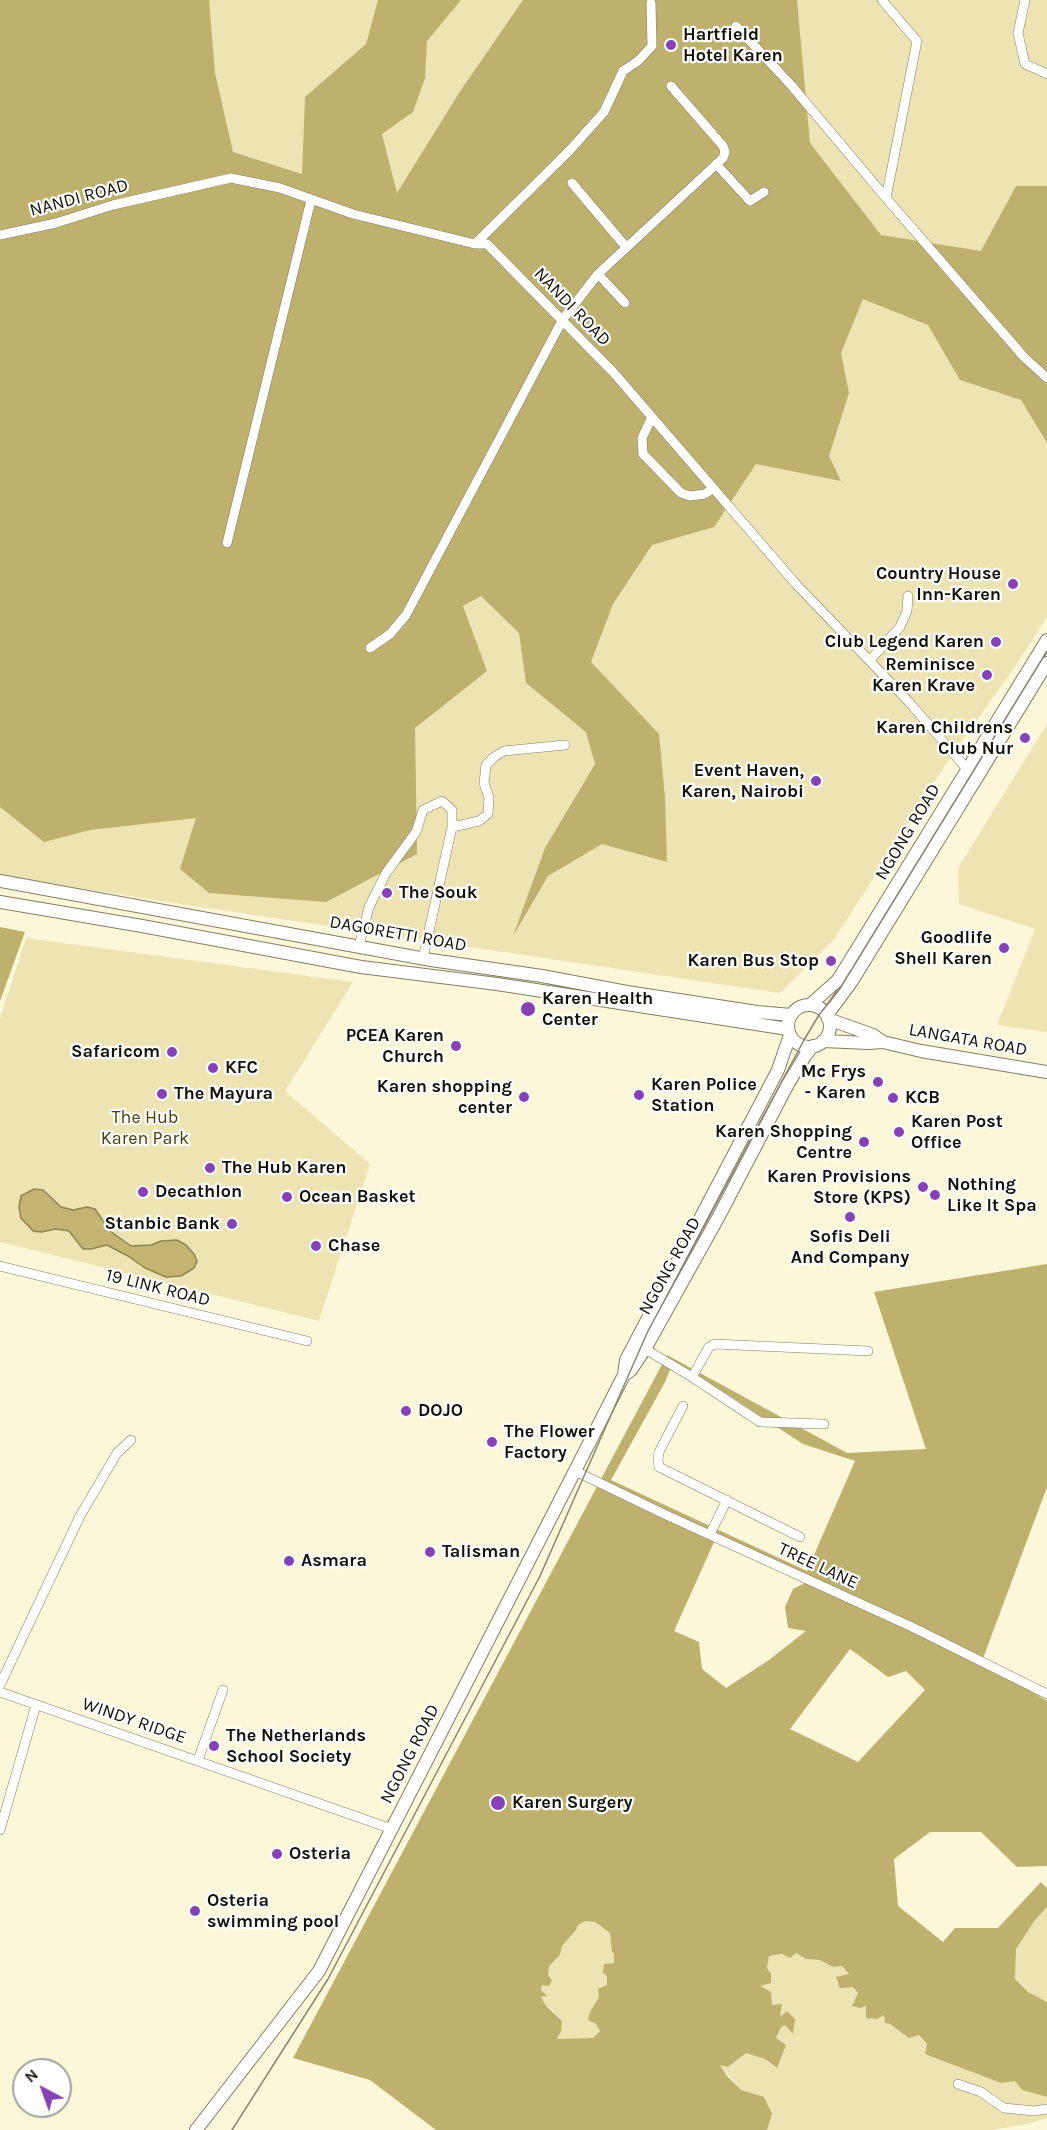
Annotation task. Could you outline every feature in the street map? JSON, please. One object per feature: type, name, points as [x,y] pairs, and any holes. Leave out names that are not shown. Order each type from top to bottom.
[{"type":"main road","name":"NGONG ROAD","points":[[810,1005],[838,980],[1047,640]]},
{"type":"main road","name":"NGONG ROAD","points":[[828,1017],[1047,663]]},
{"type":"main road","name":"DAGORETTI ROAD","points":[[0,881],[423,958],[542,976],[637,994],[791,1015]]},
{"type":"main road","name":"DAGORETTI ROAD","points":[[0,902],[361,966],[507,985],[789,1032]]},
{"type":"main road","points":[[810,1005],[820,1009],[828,1017],[873,1035],[883,1042],[833,1042],[800,1045],[789,1032],[791,1015],[801,1006],[810,1005]]},
{"type":"main road","points":[[818,1043],[828,1033],[828,1017]]},
{"type":"main road","name":"NGONG ROAD","points":[[196,2130],[319,1971],[624,1375],[626,1360],[778,1070],[789,1032]]},
{"type":"main road","name":"LANGATA ROAD","points":[[883,1042],[921,1051],[1047,1072]]},
{"type":"main road","name":"NGONG ROAD","points":[[624,1375],[645,1349],[694,1262],[788,1084],[805,1056],[818,1043]]},
{"type":"main road","points":[[681,1256],[694,1262]]},
{"type":"street","points":[[882,0],[917,41],[886,198]]},
{"type":"street","points":[[1025,0],[1018,33],[1025,64],[1047,74]]},
{"type":"street","points":[[475,244],[555,166],[604,112],[623,71],[638,61],[652,46],[651,3]]},
{"type":"street","points":[[736,26],[791,85],[1024,357],[1047,378]]},
{"type":"street","points":[[370,648],[390,634],[406,615],[563,319],[598,274],[723,158],[725,152],[723,146],[671,86]]},
{"type":"street","points":[[716,164],[750,201],[764,192]]},
{"type":"street","name":"NANDI ROAD","points":[[0,235],[56,223],[112,205],[231,178],[280,188],[353,214],[475,244],[487,244],[614,373],[795,583],[909,702],[967,769]]},
{"type":"street","points":[[572,183],[626,247]]},
{"type":"street","points":[[227,543],[310,200]]},
{"type":"street","points":[[598,274],[625,303]]},
{"type":"street","points":[[652,417],[642,438],[643,454],[681,493],[690,496],[705,494],[713,488]]},
{"type":"street","points":[[870,660],[900,627],[907,611],[909,596]]},
{"type":"street","points":[[452,826],[479,821],[488,814],[489,798],[484,783],[486,765],[494,757],[504,752],[566,745]]},
{"type":"street","points":[[359,946],[369,907],[386,873],[416,832],[423,810],[442,801],[452,810],[452,826],[423,958]]},
{"type":"street","name":"19 LINK ROAD","points":[[0,1266],[307,1341]]},
{"type":"street","points":[[692,1377],[709,1347],[714,1344],[868,1352]]},
{"type":"street","points":[[645,1349],[760,1422],[824,1424]]},
{"type":"street","points":[[683,1406],[659,1452],[657,1460],[660,1467],[800,1537]]},
{"type":"street","points":[[0,1685],[85,1506],[117,1453],[131,1440]]},
{"type":"street","name":"TREE LANE","points":[[574,1471],[912,1627],[1047,1694]]},
{"type":"street","points":[[710,1534],[727,1500]]},
{"type":"street","points":[[198,1760],[223,1690]]},
{"type":"street","name":"WINDY RIDGE","points":[[0,1692],[392,1829]]},
{"type":"street","points":[[0,1830],[36,1705]]},
{"type":"street","points":[[958,2084],[981,2092],[1004,2108],[1034,2111],[1047,2109]]},
{"type":"green space","points":[[0,0],[1047,0],[1047,617],[948,761],[835,938],[780,993],[173,903],[0,875]]},
{"type":"green space","points":[[1047,724],[1047,1032],[997,1025],[1035,929],[959,904],[958,868]]},
{"type":"green space","name":"The Hub Karen Park","points":[[26,938],[353,982],[285,1091],[370,1164],[319,1321],[0,1242],[0,1018]]},
{"type":"green space","points":[[1047,1907],[1047,2002],[1028,1992],[1015,1979],[1016,1949],[1035,1920]]},
{"type":"green space","points":[[585,1921],[595,1922],[610,1933],[614,1954],[614,1964],[607,1976],[607,1985],[590,2012],[600,2031],[593,2038],[557,2039],[556,2014],[546,2006],[541,1997],[546,1996],[541,1991],[542,1985],[548,1975],[549,1966],[560,1955],[562,1946],[578,1925]]},
{"type":"green space","points":[[796,1953],[806,1959],[820,1960],[833,1967],[842,1966],[866,2005],[866,2018],[884,2015],[885,2023],[890,2024],[909,2038],[919,2035],[927,2044],[926,2054],[1001,2083],[1015,2081],[1022,2090],[1047,2097],[1047,2118],[992,2130],[767,2130],[764,2097],[741,2090],[719,2064],[728,2067],[746,2053],[765,2059],[776,2068],[776,2038],[781,2027],[785,2025],[793,2033],[779,2017],[760,1986],[769,1956]]},
{"type":"shaded area","points":[[0,0],[209,0],[215,73],[233,152],[302,174],[305,97],[366,44],[378,0],[461,0],[427,41],[425,78],[413,112],[382,134],[397,193],[459,93],[523,0],[797,0],[810,143],[881,235],[981,251],[1016,186],[1047,186],[1047,443],[1021,400],[960,380],[928,325],[863,299],[841,353],[849,393],[829,456],[841,481],[756,464],[714,527],[652,545],[613,604],[591,662],[659,734],[665,797],[667,862],[602,844],[548,876],[513,936],[545,848],[595,764],[586,732],[526,683],[519,633],[481,596],[463,606],[487,671],[415,728],[417,854],[326,902],[209,893],[180,869],[196,818],[90,830],[44,842],[0,807]]},
{"type":"shaded area","points":[[0,927],[25,932],[0,1001]]},
{"type":"shaded area","points":[[34,1189],[43,1190],[61,1207],[73,1210],[87,1207],[95,1209],[110,1231],[131,1246],[177,1240],[186,1245],[194,1254],[197,1261],[194,1268],[181,1276],[166,1277],[145,1268],[107,1245],[83,1249],[69,1231],[56,1229],[33,1231],[21,1218],[19,1207],[21,1196]]},
{"type":"shaded area","points":[[1047,1264],[1047,1487],[982,1661],[1047,1701],[1047,1866],[1017,1867],[981,1832],[930,1832],[894,1859],[898,1906],[943,1942],[955,1928],[998,1928],[1041,1882],[1047,1888],[1047,1907],[1035,1920],[1016,1949],[1015,1979],[1028,1992],[1047,2002],[1047,2097],[1022,2090],[1015,2081],[1001,2083],[925,2054],[927,2044],[919,2035],[909,2038],[890,2024],[885,2023],[884,2015],[877,2019],[866,2018],[866,2006],[860,2008],[852,2006],[858,1993],[853,1987],[840,1988],[836,1977],[849,1974],[842,1966],[833,1967],[820,1960],[806,1959],[796,1953],[790,1958],[782,1954],[769,1956],[767,1968],[771,1974],[771,1983],[760,1986],[771,1992],[772,2005],[782,2004],[780,2017],[787,2011],[795,2019],[793,2034],[785,2025],[781,2027],[776,2038],[786,2045],[777,2068],[765,2059],[746,2053],[728,2067],[720,2065],[741,2090],[764,2097],[772,2114],[767,2130],[436,2130],[370,2080],[293,2058],[667,1355],[847,1453],[926,1449],[874,1292]],"holes":[[[673,1362],[721,1390],[803,1444],[855,1461],[807,1571],[611,1480],[665,1382]],[[715,1540],[813,1579],[793,1589],[785,1607],[788,1628],[806,1631],[769,1660],[726,1688],[702,1669],[699,1642],[674,1631]],[[850,1649],[888,1677],[906,1671],[925,1690],[858,1762],[790,1729]],[[585,1921],[595,1922],[610,1933],[614,1963],[604,1964],[603,1973],[607,1976],[607,1985],[598,1989],[599,1997],[588,2020],[596,2024],[600,2031],[593,2038],[557,2039],[562,2021],[546,2006],[541,1997],[547,1996],[541,1990],[542,1985],[549,1986],[552,1980],[548,1975],[549,1966],[560,1955],[562,1946],[578,1925]]]},
{"type":"tram line","points":[[232,2130],[328,1979],[540,1576],[648,1331],[804,1040],[819,1015],[839,990],[1047,651]]},
{"type":"place","name":"Hartfield Hotel Karen","points":[[671,45]]},
{"type":"place","name":"Country House Inn-Karen","points":[[1013,584]]},
{"type":"place","name":"Club Legend Karen","points":[[996,642]]},
{"type":"place","name":"Reminisce Karen Krave","points":[[987,675]]},
{"type":"place","name":"Karen Childrens Club Nur","points":[[1025,738]]},
{"type":"place","name":"Event Haven, Karen, Nairobi","points":[[816,781]]},
{"type":"place","name":"The Souk","points":[[387,893]]},
{"type":"place","name":"Goodlife Shell Karen","points":[[1004,948]]},
{"type":"place","name":"Karen Bus Stop","points":[[831,961]]},
{"type":"place","name":"Karen Health Center","points":[[528,1009]]},
{"type":"place","name":"PCEA Karen Church","points":[[456,1046]]},
{"type":"place","name":"Safaricom","points":[[172,1052]]},
{"type":"place","name":"KFC","points":[[213,1068]]},
{"type":"place","name":"Mc Frys - Karen","points":[[878,1082]]},
{"type":"place","name":"The Mayura","points":[[162,1094]]},
{"type":"place","name":"Karen Police Station","points":[[639,1095]]},
{"type":"place","name":"Karen shopping center","points":[[524,1097]]},
{"type":"place","name":"KCB","points":[[893,1098]]},
{"type":"place","name":"Karen Post Office","points":[[899,1132]]},
{"type":"place","name":"Karen Shopping Centre","points":[[864,1142]]},
{"type":"place","name":"The Hub Karen","points":[[210,1168]]},
{"type":"place","name":"Karen Provisions Store (KPS)","points":[[923,1187]]},
{"type":"place","name":"Decathlon","points":[[143,1192]]},
{"type":"place","name":"Nothing Like It Spa","points":[[935,1195]]},
{"type":"place","name":"Ocean Basket","points":[[287,1197]]},
{"type":"place","name":"Sofis Deli And Company","points":[[850,1217]]},
{"type":"place","name":"Stanbic Bank","points":[[232,1224]]},
{"type":"place","name":"Chase","points":[[316,1246]]},
{"type":"place","name":"DOJO","points":[[406,1411]]},
{"type":"place","name":"The Flower Factory","points":[[492,1442]]},
{"type":"place","name":"Talisman","points":[[430,1552]]},
{"type":"place","name":"Asmara","points":[[289,1561]]},
{"type":"place","name":"The Netherlands School Society","points":[[214,1746]]},
{"type":"place","name":"Karen Surgery","points":[[498,1803]]},
{"type":"place","name":"Osteria","points":[[277,1854]]},
{"type":"place","name":"Osteria swimming pool","points":[[195,1911]]}]
